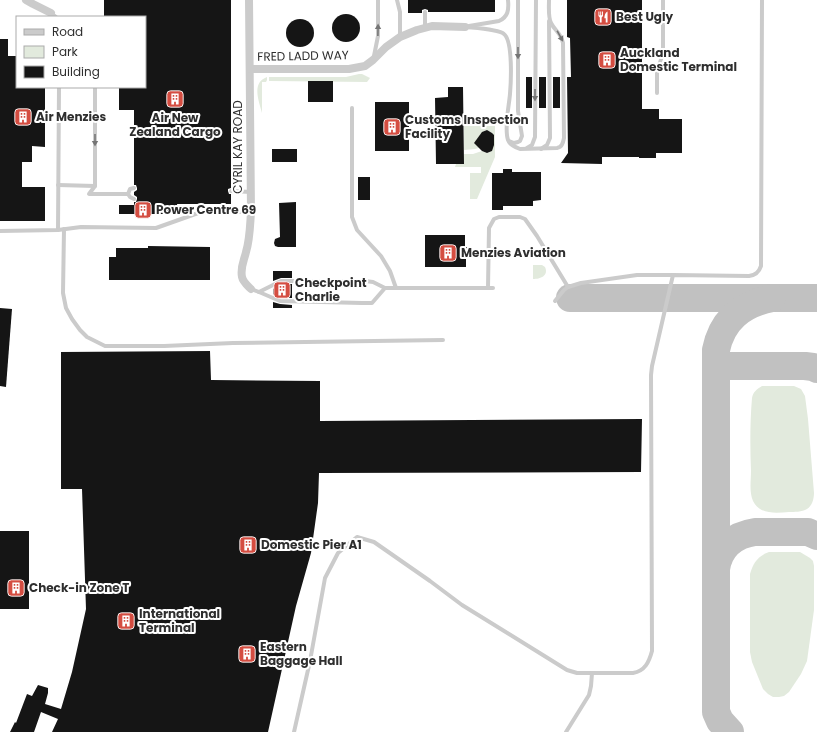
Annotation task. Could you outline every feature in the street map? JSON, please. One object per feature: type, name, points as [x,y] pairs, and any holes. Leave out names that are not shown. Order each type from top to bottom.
[{"type":"street","points":[[26,0],[53,16]]},
{"type":"street","name":"CYRIL KAY ROAD","points":[[249,0],[251,212],[250,231],[241,271],[242,278],[245,283],[255,290]]},
{"type":"street","name":"FRED LADD WAY","points":[[250,69],[349,68],[365,66],[386,47],[400,37],[417,30],[432,26],[465,27]]},
{"type":"lane","points":[[373,60],[378,36],[378,0]]},
{"type":"lane","points":[[397,0],[400,8],[400,37]]},
{"type":"lane","points":[[465,27],[499,22],[508,12],[508,0]]},
{"type":"lane","points":[[508,138],[510,142],[517,143],[520,141],[522,136],[518,111],[518,0]]},
{"type":"lane","points":[[525,149],[532,145],[535,137],[536,0]]},
{"type":"lane","points":[[540,149],[547,145],[550,138],[549,0]]},
{"type":"lane","points":[[657,93],[657,72],[663,53],[663,0]]},
{"type":"lane","points":[[555,300],[568,287],[581,283],[633,276],[673,274],[750,276],[759,271],[761,266],[762,0]]},
{"type":"lane","points":[[425,28],[426,12]]},
{"type":"lane","points":[[465,27],[501,32],[506,35],[510,47],[510,87],[507,120],[508,138],[510,143],[520,149],[555,149],[560,148],[564,138],[563,43],[560,33],[549,19]]},
{"type":"lane","points":[[58,230],[59,88]]},
{"type":"lane","points":[[95,88],[95,186],[89,194],[128,194],[134,199]]},
{"type":"lane","points":[[352,108],[352,217],[357,230],[381,256],[390,271],[396,288]]},
{"type":"lane","points":[[58,185],[95,186]]},
{"type":"lane","points":[[128,194],[130,188],[134,188]]},
{"type":"lane","points":[[231,192],[251,192]]},
{"type":"lane","points":[[0,231],[58,230],[80,227],[156,228],[201,212],[251,212]]},
{"type":"lane","points":[[255,290],[281,281],[365,280],[385,288],[490,288],[489,228],[494,219],[506,217],[520,217],[525,219],[568,287]]},
{"type":"lane","points":[[64,229],[63,293],[66,308],[72,319],[87,337],[105,346],[443,340]]},
{"type":"lane","points":[[294,732],[310,661],[325,578],[338,553],[358,537],[374,542],[462,605],[567,670],[577,673],[633,673],[638,672],[646,666],[652,651],[651,376],[673,274]]},
{"type":"lane","points":[[255,290],[280,301],[372,303],[385,288]]},
{"type":"lane","points":[[566,732],[589,695],[592,673]]},
{"type":"green space","points":[[359,74],[370,78],[367,82],[269,81],[269,77],[346,77]]},
{"type":"green space","points":[[267,77],[266,82],[262,82],[262,113],[257,93],[259,83]]},
{"type":"green space","points":[[464,126],[495,126],[495,157],[477,199],[470,199],[470,173],[481,173],[481,167],[455,167],[456,164],[464,164],[464,154],[473,154],[482,151],[487,153],[492,151],[492,133],[487,130],[480,135],[478,140],[479,148],[464,150]]},
{"type":"green space","points":[[533,265],[542,265],[545,267],[545,275],[541,278],[533,279]]},
{"type":"green space","points":[[762,386],[794,386],[801,389],[805,396],[814,493],[813,500],[809,508],[805,510],[779,513],[769,512],[760,509],[753,501],[750,486],[752,398],[753,394]]},
{"type":"green space","points":[[769,552],[800,552],[813,561],[814,566],[814,610],[807,661],[801,674],[789,692],[784,696],[779,697],[773,697],[763,689],[752,662],[750,652],[750,574],[756,560]]},
{"type":"building","name":"Air New Zealand Cargo","points":[[104,0],[231,0],[231,188],[228,189],[228,191],[229,194],[231,194],[231,204],[177,204],[178,210],[166,211],[166,214],[119,214],[119,205],[134,205],[137,197],[134,195],[134,192],[137,188],[136,185],[134,185],[134,110],[119,110],[119,88],[146,88],[146,16],[104,16]]},
{"type":"building","points":[[408,0],[495,0],[495,12],[428,12],[428,10],[425,9],[422,10],[422,13],[408,13]]},
{"type":"building","name":"Auckland Domestic Terminal","points":[[567,0],[642,0],[642,109],[659,109],[659,119],[682,119],[682,153],[656,153],[656,158],[602,157],[602,164],[561,163],[568,153],[567,77],[571,77],[570,38],[567,37]]},
{"type":"building","points":[[346,14],[356,18],[360,28],[356,38],[346,42],[336,38],[332,28],[336,18]]},
{"type":"building","points":[[300,19],[310,23],[314,33],[310,43],[300,47],[290,43],[286,33],[290,23]]},
{"type":"building","name":"Air Menzies","points":[[0,39],[8,39],[8,56],[16,56],[16,88],[45,88],[45,147],[32,146],[32,162],[22,162],[22,187],[45,187],[45,221],[0,221]]},
{"type":"building","points":[[526,77],[532,77],[532,108],[526,108]]},
{"type":"building","points":[[539,77],[546,77],[546,108],[539,108]]},
{"type":"building","points":[[553,77],[560,77],[560,108],[553,108]]},
{"type":"building","points":[[308,81],[333,81],[333,102],[308,102]]},
{"type":"building","points":[[448,87],[463,87],[464,164],[436,164],[435,98],[448,97]]},
{"type":"building","name":"Customs Inspection Facility","points":[[375,102],[409,102],[409,151],[375,151]]},
{"type":"building","points":[[487,130],[494,135],[494,145],[492,151],[487,153],[482,151],[474,143],[482,132]]},
{"type":"building","points":[[272,149],[297,149],[297,162],[272,162]]},
{"type":"building","points":[[503,169],[512,169],[512,172],[541,172],[541,200],[533,201],[533,206],[503,206],[503,210],[492,210],[492,173],[503,173]]},
{"type":"building","points":[[358,177],[370,177],[370,200],[358,200]]},
{"type":"building","points":[[296,202],[296,247],[275,246],[275,239],[280,237],[279,203]]},
{"type":"building","name":"Menzies Aviation","points":[[425,235],[465,235],[465,247],[470,247],[470,255],[466,255],[466,267],[425,267]]},
{"type":"building","points":[[148,246],[210,247],[210,280],[109,280],[109,257],[116,257],[116,248],[148,248]]},
{"type":"building","points":[[273,271],[292,271],[292,278],[281,278],[273,281]]},
{"type":"building","points":[[282,284],[292,284],[292,298],[281,298],[273,294],[273,289]]},
{"type":"building","points":[[273,302],[292,305],[292,308],[273,308]]},
{"type":"building","points":[[0,308],[12,309],[6,387],[0,386]]},
{"type":"building","name":"Domestic Pier A1","points":[[210,351],[211,380],[320,381],[320,421],[642,419],[641,472],[319,473],[318,503],[311,553],[296,606],[268,732],[52,732],[58,719],[41,712],[34,732],[10,732],[15,722],[16,723],[27,694],[32,696],[38,685],[48,688],[45,704],[61,709],[72,672],[86,609],[82,489],[61,489],[61,352]]},
{"type":"building","name":"Check-in Zone T","points":[[0,531],[29,531],[29,609],[0,609]]},
{"type":"taxiway","points":[[570,298],[817,298]]},
{"type":"taxiway","points":[[730,732],[720,721],[716,712],[716,350],[723,330],[735,315],[751,304],[772,298]]},
{"type":"taxiway","points":[[716,366],[805,366],[817,369]]},
{"type":"taxiway","points":[[716,569],[720,555],[724,549],[734,539],[740,536],[755,532],[808,532],[817,536]]},
{"type":"place","name":"Best Ugly","points":[[603,17]]},
{"type":"place","name":"Auckland Domestic Terminal","points":[[607,60]]},
{"type":"place","name":"Air New Zealand Cargo","points":[[175,99]]},
{"type":"place","name":"Air Menzies","points":[[23,117]]},
{"type":"place","name":"Customs Inspection Facility","points":[[392,127]]},
{"type":"place","name":"Power Centre 69","points":[[143,210]]},
{"type":"place","name":"Menzies Aviation","points":[[448,253]]},
{"type":"place","name":"Checkpoint Charlie","points":[[282,290]]},
{"type":"place","name":"Domestic Pier A1","points":[[248,545]]},
{"type":"place","name":"Check-in Zone T","points":[[16,588]]},
{"type":"place","name":"International Terminal","points":[[126,621]]},
{"type":"place","name":"Eastern Baggage Hall","points":[[247,654]]}]
